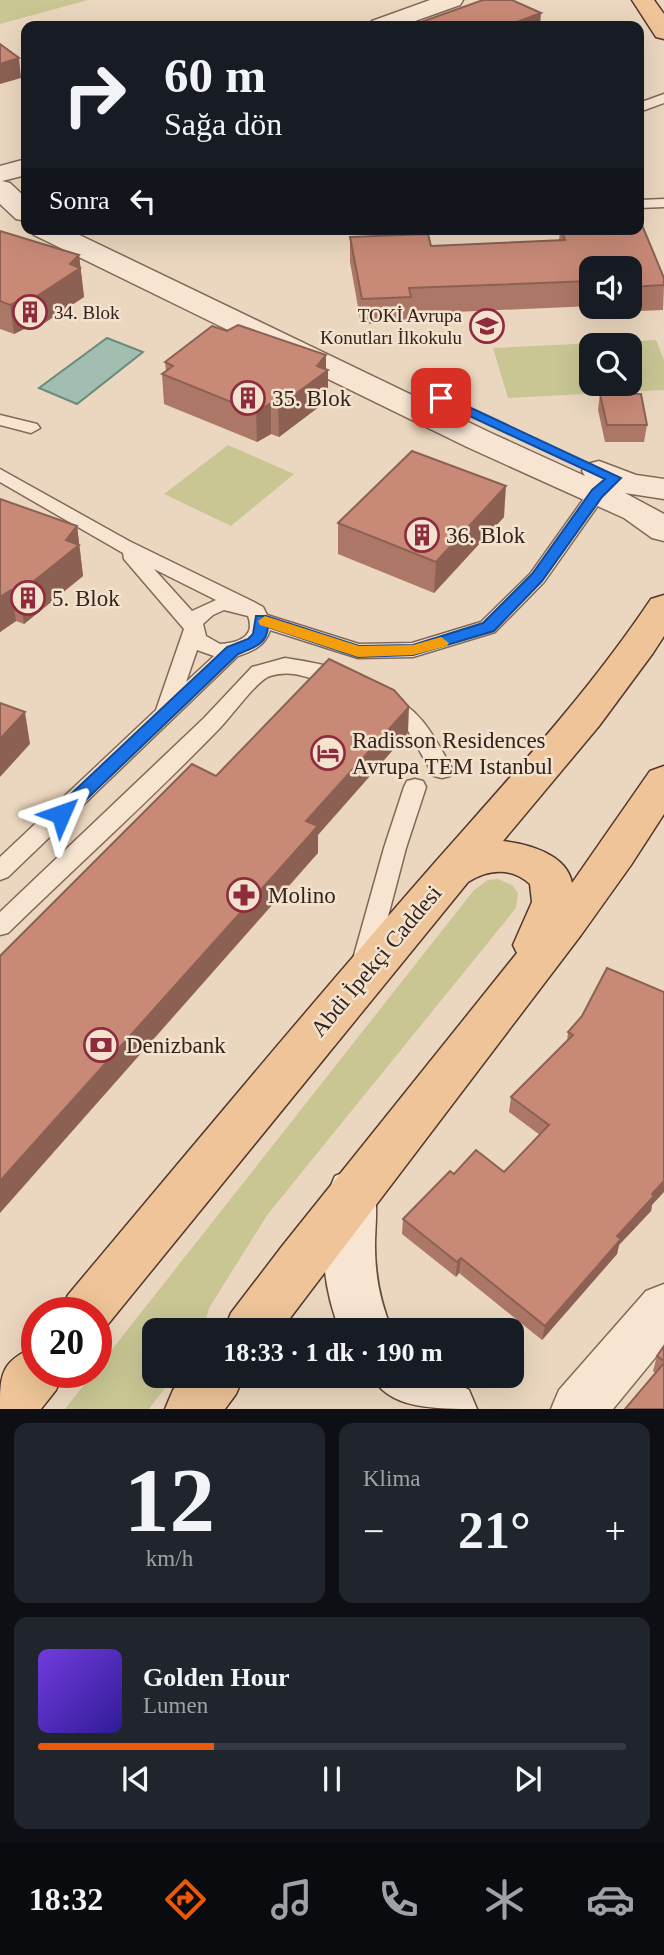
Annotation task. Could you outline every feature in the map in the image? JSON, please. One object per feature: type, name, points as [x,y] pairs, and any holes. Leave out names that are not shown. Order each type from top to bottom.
[{"type":"main road","points":[[643,0],[664,32]]},
{"type":"main road","name":"Abdi İpekçi Caddesi","points":[[98,1297],[360,979],[521,793],[613,680],[664,607]]},
{"type":"main road","points":[[259,1318],[352,1191],[527,974],[627,842],[664,782]]},
{"type":"main road","points":[[452,871],[467,862],[491,855],[512,858],[538,867],[550,878],[553,902],[538,933],[527,974]]},
{"type":"main road","points":[[7,1409],[24,1388]]},
{"type":"main road","points":[[192,1409],[208,1388]]},
{"type":"street","points":[[394,21],[452,0]]},
{"type":"street","points":[[430,21],[476,4]]},
{"type":"street","points":[[0,157],[21,151]]},
{"type":"street","points":[[0,174],[21,168]]},
{"type":"street","points":[[0,189],[21,208]]},
{"type":"street","points":[[56,235],[466,434],[606,486],[629,484],[664,489]]},
{"type":"street","points":[[89,235],[606,486],[664,530]]},
{"type":"street","points":[[352,1191],[349,1273],[360,1318]]},
{"type":"street","points":[[578,1409],[664,1308]]},
{"type":"street","points":[[415,1388],[450,1409]]},
{"type":"lane","points":[[644,106],[664,97]]},
{"type":"lane","points":[[644,117],[664,114]]},
{"type":"lane","points":[[644,204],[664,203]]},
{"type":"lane","points":[[0,420],[31,428]]},
{"type":"lane","points":[[0,474],[122,545],[254,614],[358,651],[413,650],[488,627],[537,578],[606,486]]},
{"type":"lane","points":[[122,545],[193,627],[202,644],[211,649],[232,650],[244,648],[260,635],[254,614],[236,604],[214,606],[197,617],[193,627],[163,718]]},
{"type":"lane","points":[[0,871],[232,650]]},
{"type":"lane","points":[[0,926],[212,723],[259,672],[277,666],[324,672],[402,710],[424,734],[426,748],[442,770]]},
{"type":"lane","points":[[360,979],[373,923],[415,787]]},
{"type":"shaded area","points":[[0,0],[88,0],[0,24]]},
{"type":"shaded area","points":[[107,338],[143,352],[77,404],[39,388]]},
{"type":"shaded area","points":[[656,340],[664,360],[664,390],[642,391],[642,341]]},
{"type":"shaded area","points":[[579,344],[579,394],[508,398],[493,348]]},
{"type":"shaded area","points":[[228,445],[294,474],[231,526],[164,494]]},
{"type":"shaded area","points":[[498,879],[512,885],[518,893],[516,908],[268,1214],[209,1308],[206,1318],[142,1318],[142,1388],[165,1388],[149,1409],[65,1409],[82,1388],[112,1388],[112,1349],[474,890],[488,880]]},
{"type":"building","points":[[483,0],[512,0],[541,13],[519,21],[424,21]]},
{"type":"building","points":[[0,44],[19,58],[0,64]]},
{"type":"building","points":[[644,230],[664,278],[664,285],[642,286],[642,256],[579,256],[579,281],[409,288],[411,297],[362,299],[350,237],[428,235],[431,246],[565,240],[563,235],[644,235]]},
{"type":"building","points":[[0,231],[79,255],[70,264],[80,268],[31,300],[24,298],[10,305],[0,301]]},
{"type":"building","points":[[238,325],[326,355],[317,366],[328,370],[278,407],[271,403],[256,412],[162,374],[173,366],[165,362],[212,326],[227,331]]},
{"type":"building","points":[[600,396],[641,396],[647,425],[607,425]]},
{"type":"building","points":[[412,451],[506,486],[436,562],[338,523]]},
{"type":"building","points":[[0,499],[77,526],[66,540],[79,545],[19,593],[11,590],[0,597]]},
{"type":"building","points":[[329,659],[394,690],[409,707],[306,821],[318,826],[0,1181],[0,956],[192,764],[216,776]]},
{"type":"building","points":[[0,703],[25,712],[0,739]]},
{"type":"building","points":[[607,968],[664,992],[664,1181],[652,1194],[654,1196],[617,1236],[621,1239],[545,1326],[461,1258],[457,1262],[403,1219],[450,1171],[454,1174],[476,1150],[504,1172],[549,1125],[511,1097],[573,1035],[568,1032],[582,1016]]},
{"type":"building","points":[[664,1346],[664,1361],[657,1356]]},
{"type":"building","points":[[664,1363],[664,1409],[625,1409]]},
{"type":"slow traffic","points":[[265,621],[358,651],[413,650],[441,643]]},
{"type":"place","name":"34. Blok","points":[[30,312]]},
{"type":"place","name":"TOKİ Avrupa Konutları İlkokulu","points":[[487,326]]},
{"type":"place","name":"35. Blok","points":[[248,398]]},
{"type":"place","name":"36. Blok","points":[[422,535]]},
{"type":"place","name":"5. Blok","points":[[28,598]]},
{"type":"place","name":"Radisson Residences Avrupa TEM Istanbul","points":[[328,753]]},
{"type":"place","name":"Molino","points":[[244,895]]},
{"type":"place","name":"Denizbank","points":[[101,1045]]},
{"type":"route","points":[[61,814],[232,650],[244,648],[254,642],[260,635],[261,620],[358,651],[413,650],[488,627],[537,578],[597,494],[614,478],[441,398]]}]
